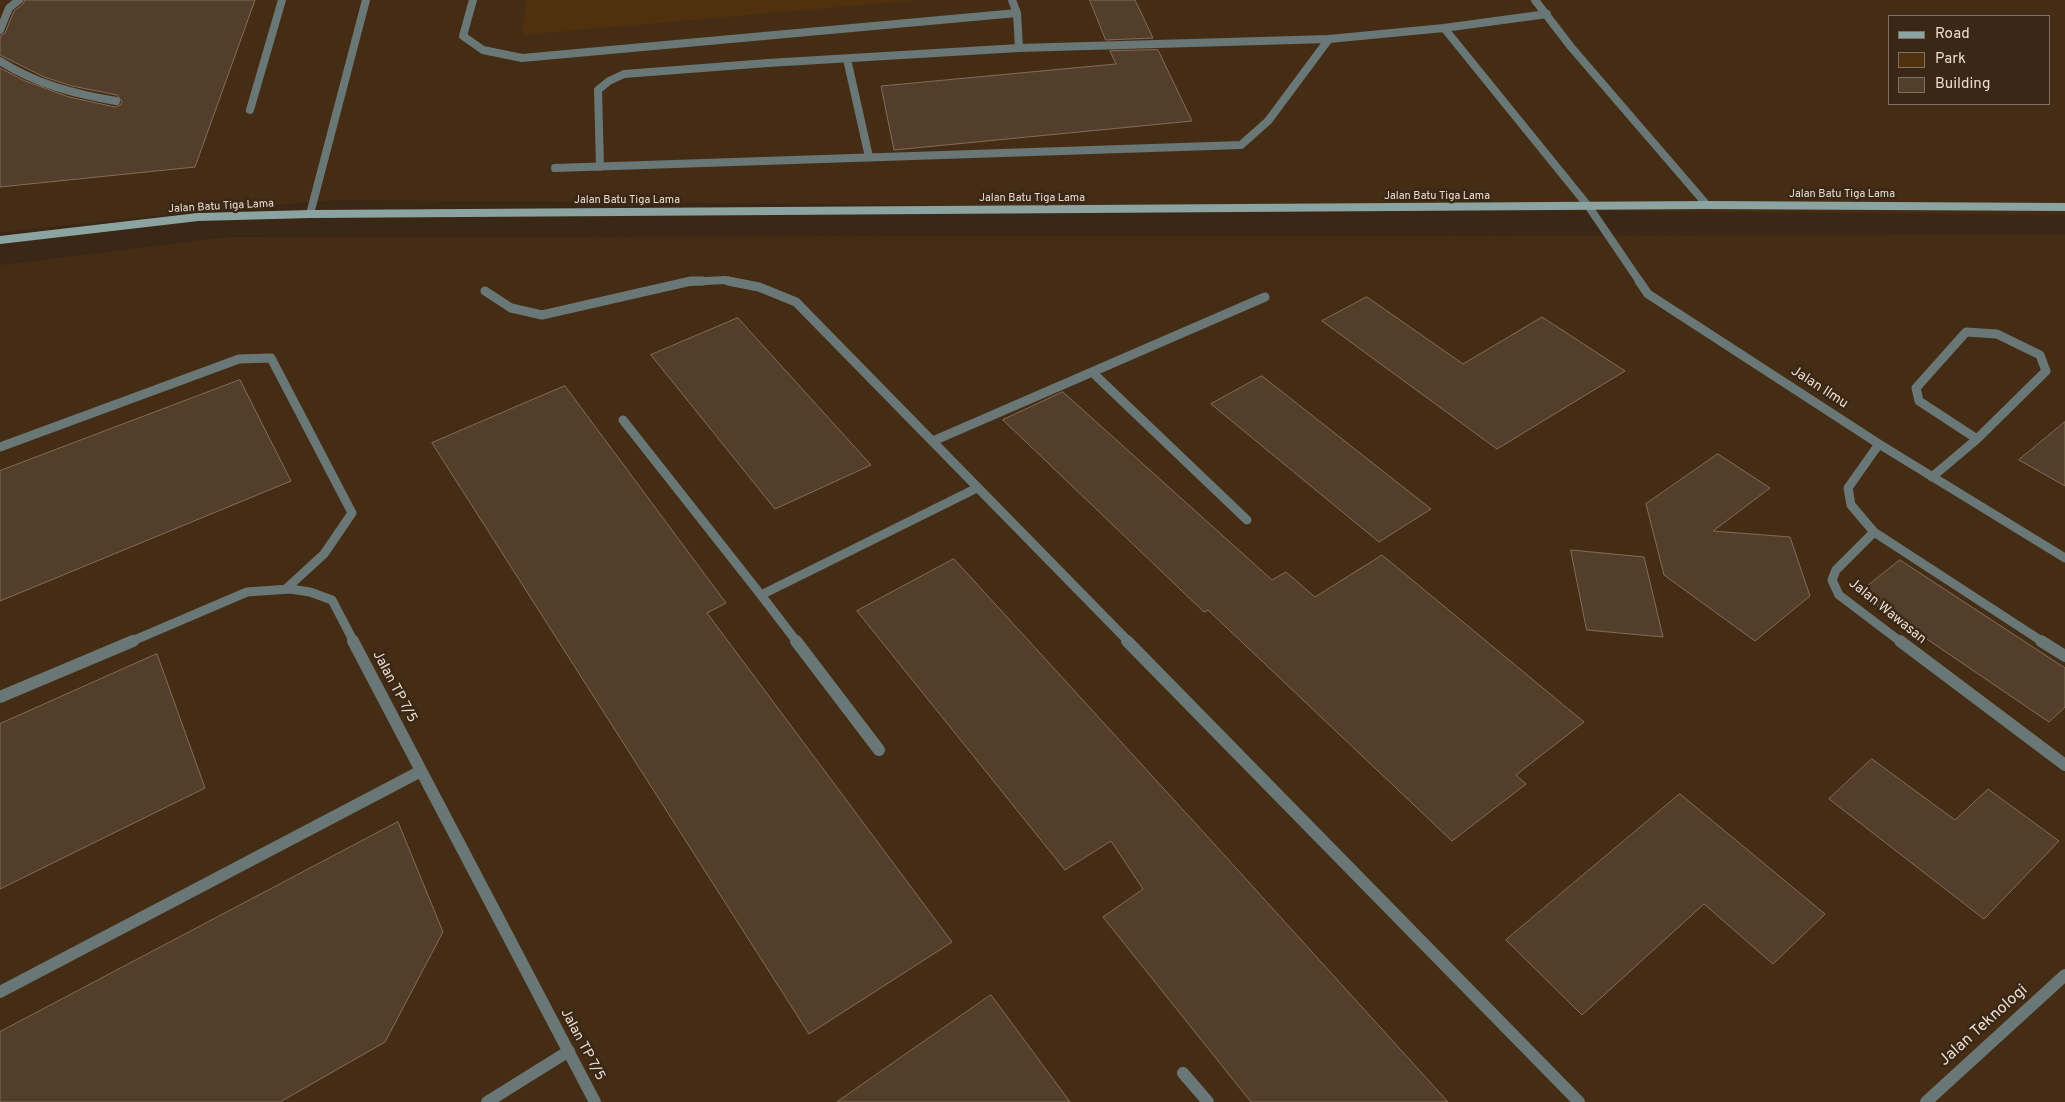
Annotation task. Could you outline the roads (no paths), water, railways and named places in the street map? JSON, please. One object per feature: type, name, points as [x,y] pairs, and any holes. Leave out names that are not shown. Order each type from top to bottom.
[{"type":"main road","name":"Jalan Batu Tiga Lama","points":[[0,240],[198,217],[310,214],[1707,205],[2065,208]]},
{"type":"lane","points":[[0,30],[9,8],[19,0]]},
{"type":"lane","points":[[250,110],[282,0]]},
{"type":"lane","points":[[310,214],[366,0]]},
{"type":"lane","points":[[473,0],[463,36],[484,50],[522,58],[1017,13]]},
{"type":"lane","points":[[1012,0],[1017,13],[1019,48]]},
{"type":"lane","points":[[1535,0],[1571,47],[1707,205]]},
{"type":"lane","points":[[600,167],[598,90],[609,81],[624,74],[1019,48],[1329,39],[1444,28],[1547,14]]},
{"type":"lane","name":"Jalan Ilmu","points":[[1444,28],[1589,207],[1648,294],[1879,444],[2065,558]]},
{"type":"lane","points":[[555,168],[1241,145],[1268,122],[1329,39]]},
{"type":"lane","points":[[847,58],[869,158]]},
{"type":"lane","points":[[0,61],[21,74],[63,91],[116,101]]},
{"type":"lane","points":[[484,291],[508,309],[542,314],[691,281],[725,280],[759,287],[796,302],[1579,1102]]},
{"type":"lane","points":[[933,441],[1265,297]]},
{"type":"lane","points":[[1932,477],[1977,439],[2046,371],[2040,355],[1997,334],[1966,332],[1916,388],[1919,401],[1977,439]]},
{"type":"lane","points":[[0,447],[240,359],[271,358],[352,513],[324,554],[288,587]]},
{"type":"lane","points":[[1092,372],[1247,520]]},
{"type":"lane","points":[[623,420],[761,595],[879,750]]},
{"type":"lane","points":[[1879,444],[1848,488],[1851,505],[1874,532],[2065,656]]},
{"type":"lane","points":[[761,595],[977,488]]},
{"type":"lane","name":"Jalan Wawasan","points":[[1874,532],[1836,570],[1832,580],[1839,595],[2065,765]]},
{"type":"lane","name":"Jalan TP 7/5","points":[[0,698],[247,592],[288,587],[313,592],[332,600],[595,1102]]},
{"type":"lane","points":[[0,992],[421,771]]},
{"type":"lane","name":"Jalan Teknologi","points":[[1926,1102],[2065,975]]},
{"type":"lane","points":[[488,1102],[568,1051]]},
{"type":"lane","points":[[1183,1073],[1208,1102]]}]
